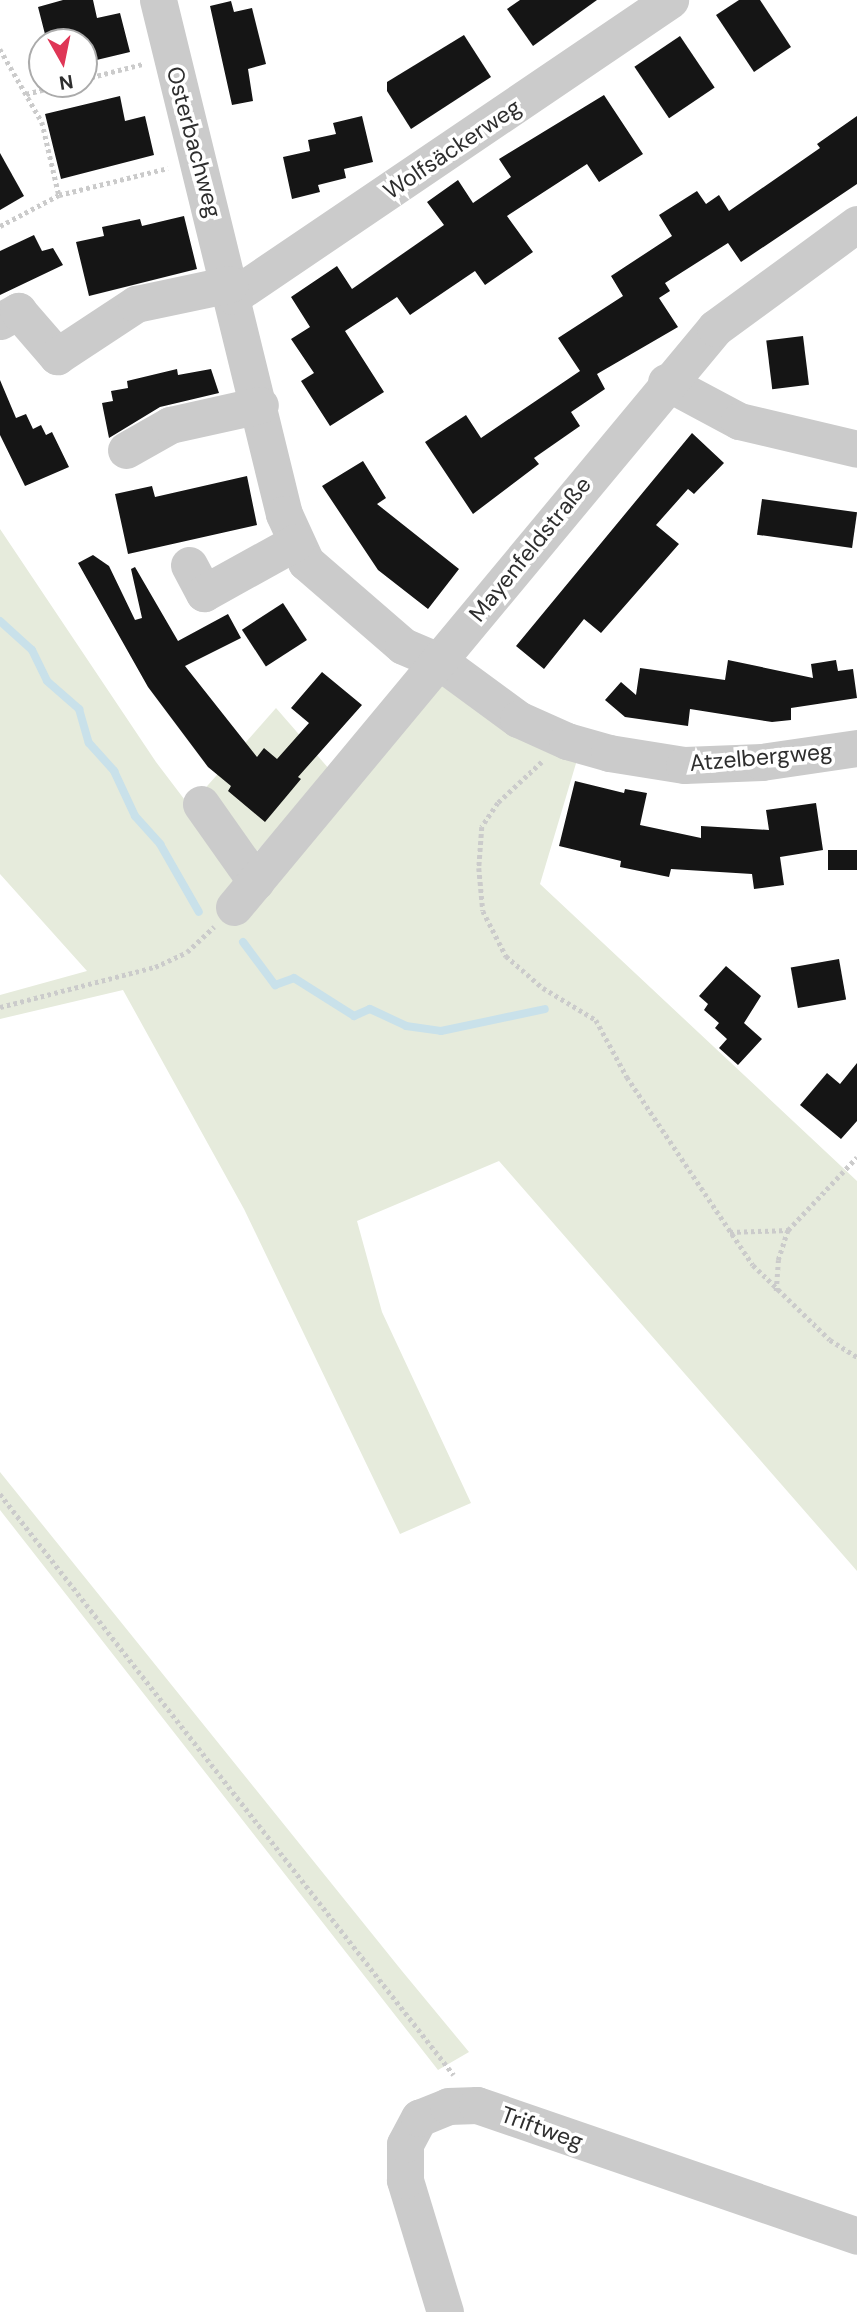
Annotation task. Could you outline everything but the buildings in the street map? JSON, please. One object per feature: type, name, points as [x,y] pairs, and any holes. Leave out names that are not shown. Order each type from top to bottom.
[{"type":"street","name":"Osterbachweg","points":[[158,0],[200,160],[284,514],[306,562],[403,646],[439,661]]},
{"type":"street","name":"Wolfsäckerweg","points":[[231,290],[670,0]]},
{"type":"street","name":"Mayenfeldstraße","points":[[245,895],[666,382],[715,328],[857,224]]},
{"type":"street","points":[[0,321],[18,311],[57,356],[136,304],[231,290]]},
{"type":"street","points":[[666,382],[739,421],[857,449]]},
{"type":"street","points":[[126,450],[170,425],[260,405]]},
{"type":"street","points":[[188,565],[204,593],[296,542]]},
{"type":"street","name":"Atzelbergweg","points":[[439,661],[518,719],[567,741],[609,753],[684,765],[762,762],[857,748]]},
{"type":"street","points":[[201,804],[245,895]]},
{"type":"street","name":"Triftweg","points":[[445,2312],[404,2180],[405,2144],[419,2118],[448,2106],[477,2105],[857,2236]]},
{"type":"path","points":[[0,50],[43,122],[59,195]]},
{"type":"path","points":[[98,75],[171,57]]},
{"type":"path","points":[[0,226],[59,195],[200,160]]},
{"type":"path","points":[[567,741],[498,803],[482,827],[479,868],[483,911],[506,956],[543,988],[596,1020],[627,1077],[730,1233],[776,1292],[830,1340],[857,1357]]},
{"type":"path","points":[[0,1007],[155,967],[187,952],[245,895]]},
{"type":"path","points":[[776,1292],[778,1260],[788,1230],[857,1157]]},
{"type":"path","points":[[730,1233],[788,1230]]},
{"type":"path","points":[[0,1494],[477,2105]]},
{"type":"shaded area","points":[[0,529],[156,762],[244,878],[444,680],[577,760],[540,884],[857,1181],[857,1571],[499,1161],[357,1221],[382,1312],[471,1503],[400,1534],[244,1209],[123,990],[0,1019],[0,995],[87,971],[0,874]]},
{"type":"shaded area","points":[[276,708],[330,770],[250,859],[201,793]]},
{"type":"shaded area","points":[[0,1472],[469,2052],[438,2070],[0,1510]]},
{"type":"waterway","points":[[0,621],[32,650],[47,681],[79,709],[89,743],[114,771],[135,816],[160,844],[199,912]]},
{"type":"waterway","points":[[243,942],[275,985],[294,978],[354,1016],[370,1009],[406,1026],[441,1031],[545,1009]]}]
